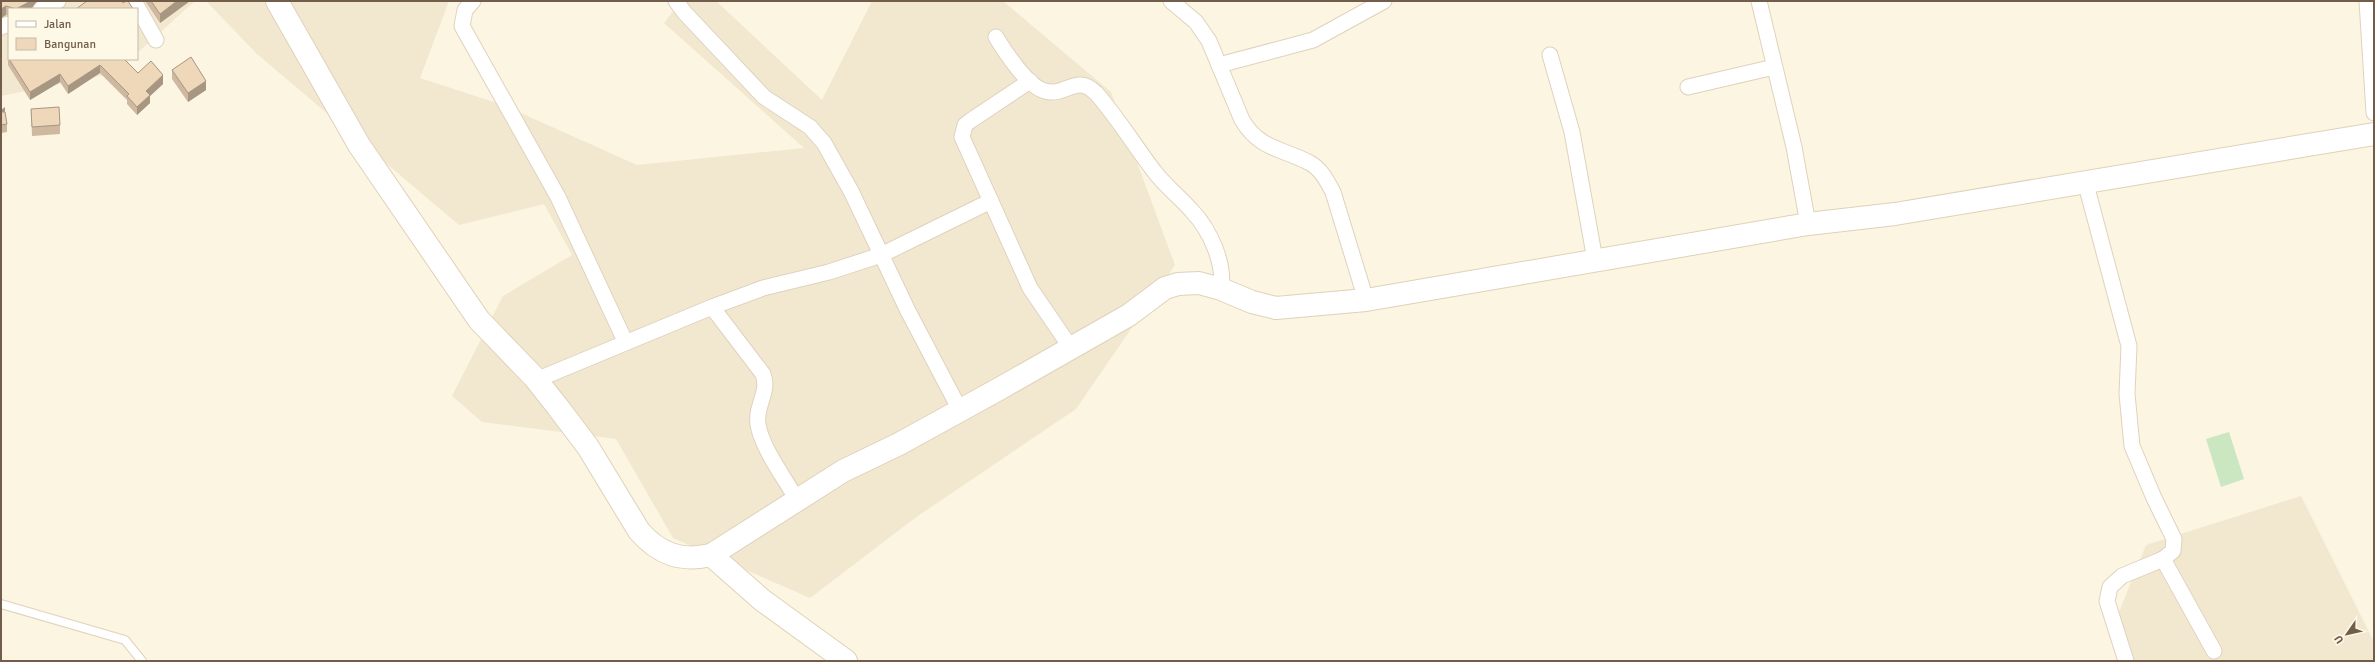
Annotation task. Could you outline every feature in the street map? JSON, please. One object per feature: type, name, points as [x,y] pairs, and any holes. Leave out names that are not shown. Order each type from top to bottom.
[{"type":"street","points":[[43,8],[58,1]]},
{"type":"street","points":[[277,1],[363,152],[479,320],[536,380],[588,447],[639,531],[649,542],[668,553],[695,559],[711,555],[843,471],[899,444],[1129,315],[1165,288],[1189,282],[1221,289],[1252,302],[1276,308],[1366,300],[1808,224],[1895,214],[2374,134]]},
{"type":"street","points":[[676,1],[684,12],[764,97],[810,127],[824,143],[851,190],[908,311],[960,410]]},
{"type":"street","points":[[1171,1],[1187,13],[1203,31],[1249,131],[1264,144],[1310,163],[1318,170],[1333,192],[1366,300]]},
{"type":"street","points":[[1219,65],[1313,40],[1384,1]]},
{"type":"street","points":[[1759,1],[1794,147],[1808,224]]},
{"type":"street","points":[[2367,1],[2372,28],[2374,113]]},
{"type":"street","points":[[466,4],[462,26],[558,197],[626,341]]},
{"type":"street","points":[[138,8],[156,40]]},
{"type":"street","points":[[996,37],[1030,81],[1044,91],[1056,92],[1079,84],[1089,85],[1096,92],[1163,183],[1193,211],[1204,228],[1217,254],[1223,275],[1221,289]]},
{"type":"street","points":[[1550,55],[1572,132],[1595,260]]},
{"type":"street","points":[[1688,87],[1774,67]]},
{"type":"street","points":[[1030,81],[970,121],[963,130],[965,144],[1030,288],[1070,348]]},
{"type":"street","points":[[2085,182],[2129,346],[2127,394],[2132,446],[2154,498],[2174,539],[2173,551],[2163,559],[2122,576],[2110,587],[2107,600],[2126,661]]},
{"type":"street","points":[[536,380],[626,341],[763,288],[829,272],[881,255],[991,201]]},
{"type":"street","points":[[712,307],[763,374],[766,386],[758,415],[760,432],[798,500]]},
{"type":"street","points":[[711,555],[762,600],[846,661]]},
{"type":"street","points":[[2163,559],[2214,651]]},
{"type":"lane","points":[[1,604],[125,640],[142,661]]},
{"type":"shaded area","points":[[1,1],[195,1],[138,52],[138,8],[8,8],[8,60],[130,60],[115,73],[1,96]]},
{"type":"shaded area","points":[[206,1],[449,1],[420,78],[503,105],[637,165],[804,148],[664,23],[681,1],[716,1],[822,100],[872,1],[1003,1],[1111,92],[1175,265],[1076,409],[915,518],[810,598],[673,538],[616,439],[482,422],[452,396],[503,296],[572,255],[544,204],[459,225],[257,54]]},
{"type":"shaded area","points":[[2301,496],[2374,642],[2374,661],[2125,661],[2115,622],[2146,545]]},
{"type":"green space","points":[[2229,432],[2244,479],[2221,487],[2206,439]]},
{"type":"building","points":[[1,1],[30,1],[18,8],[6,6],[1,9]]},
{"type":"building","points":[[87,1],[122,1],[123,3],[128,1],[132,8],[77,8]]},
{"type":"building","points":[[151,1],[177,1],[160,14]]},
{"type":"building","points":[[191,57],[206,81],[188,93],[172,70]]},
{"type":"building","points":[[10,60],[125,60],[138,73],[151,61],[163,75],[146,91],[150,95],[137,107],[127,96],[129,94],[100,65],[68,86],[60,74],[30,92]]},
{"type":"building","points":[[59,107],[60,125],[32,127],[31,109]]},
{"type":"building","points":[[1,112],[5,112],[7,124],[1,125]]}]
